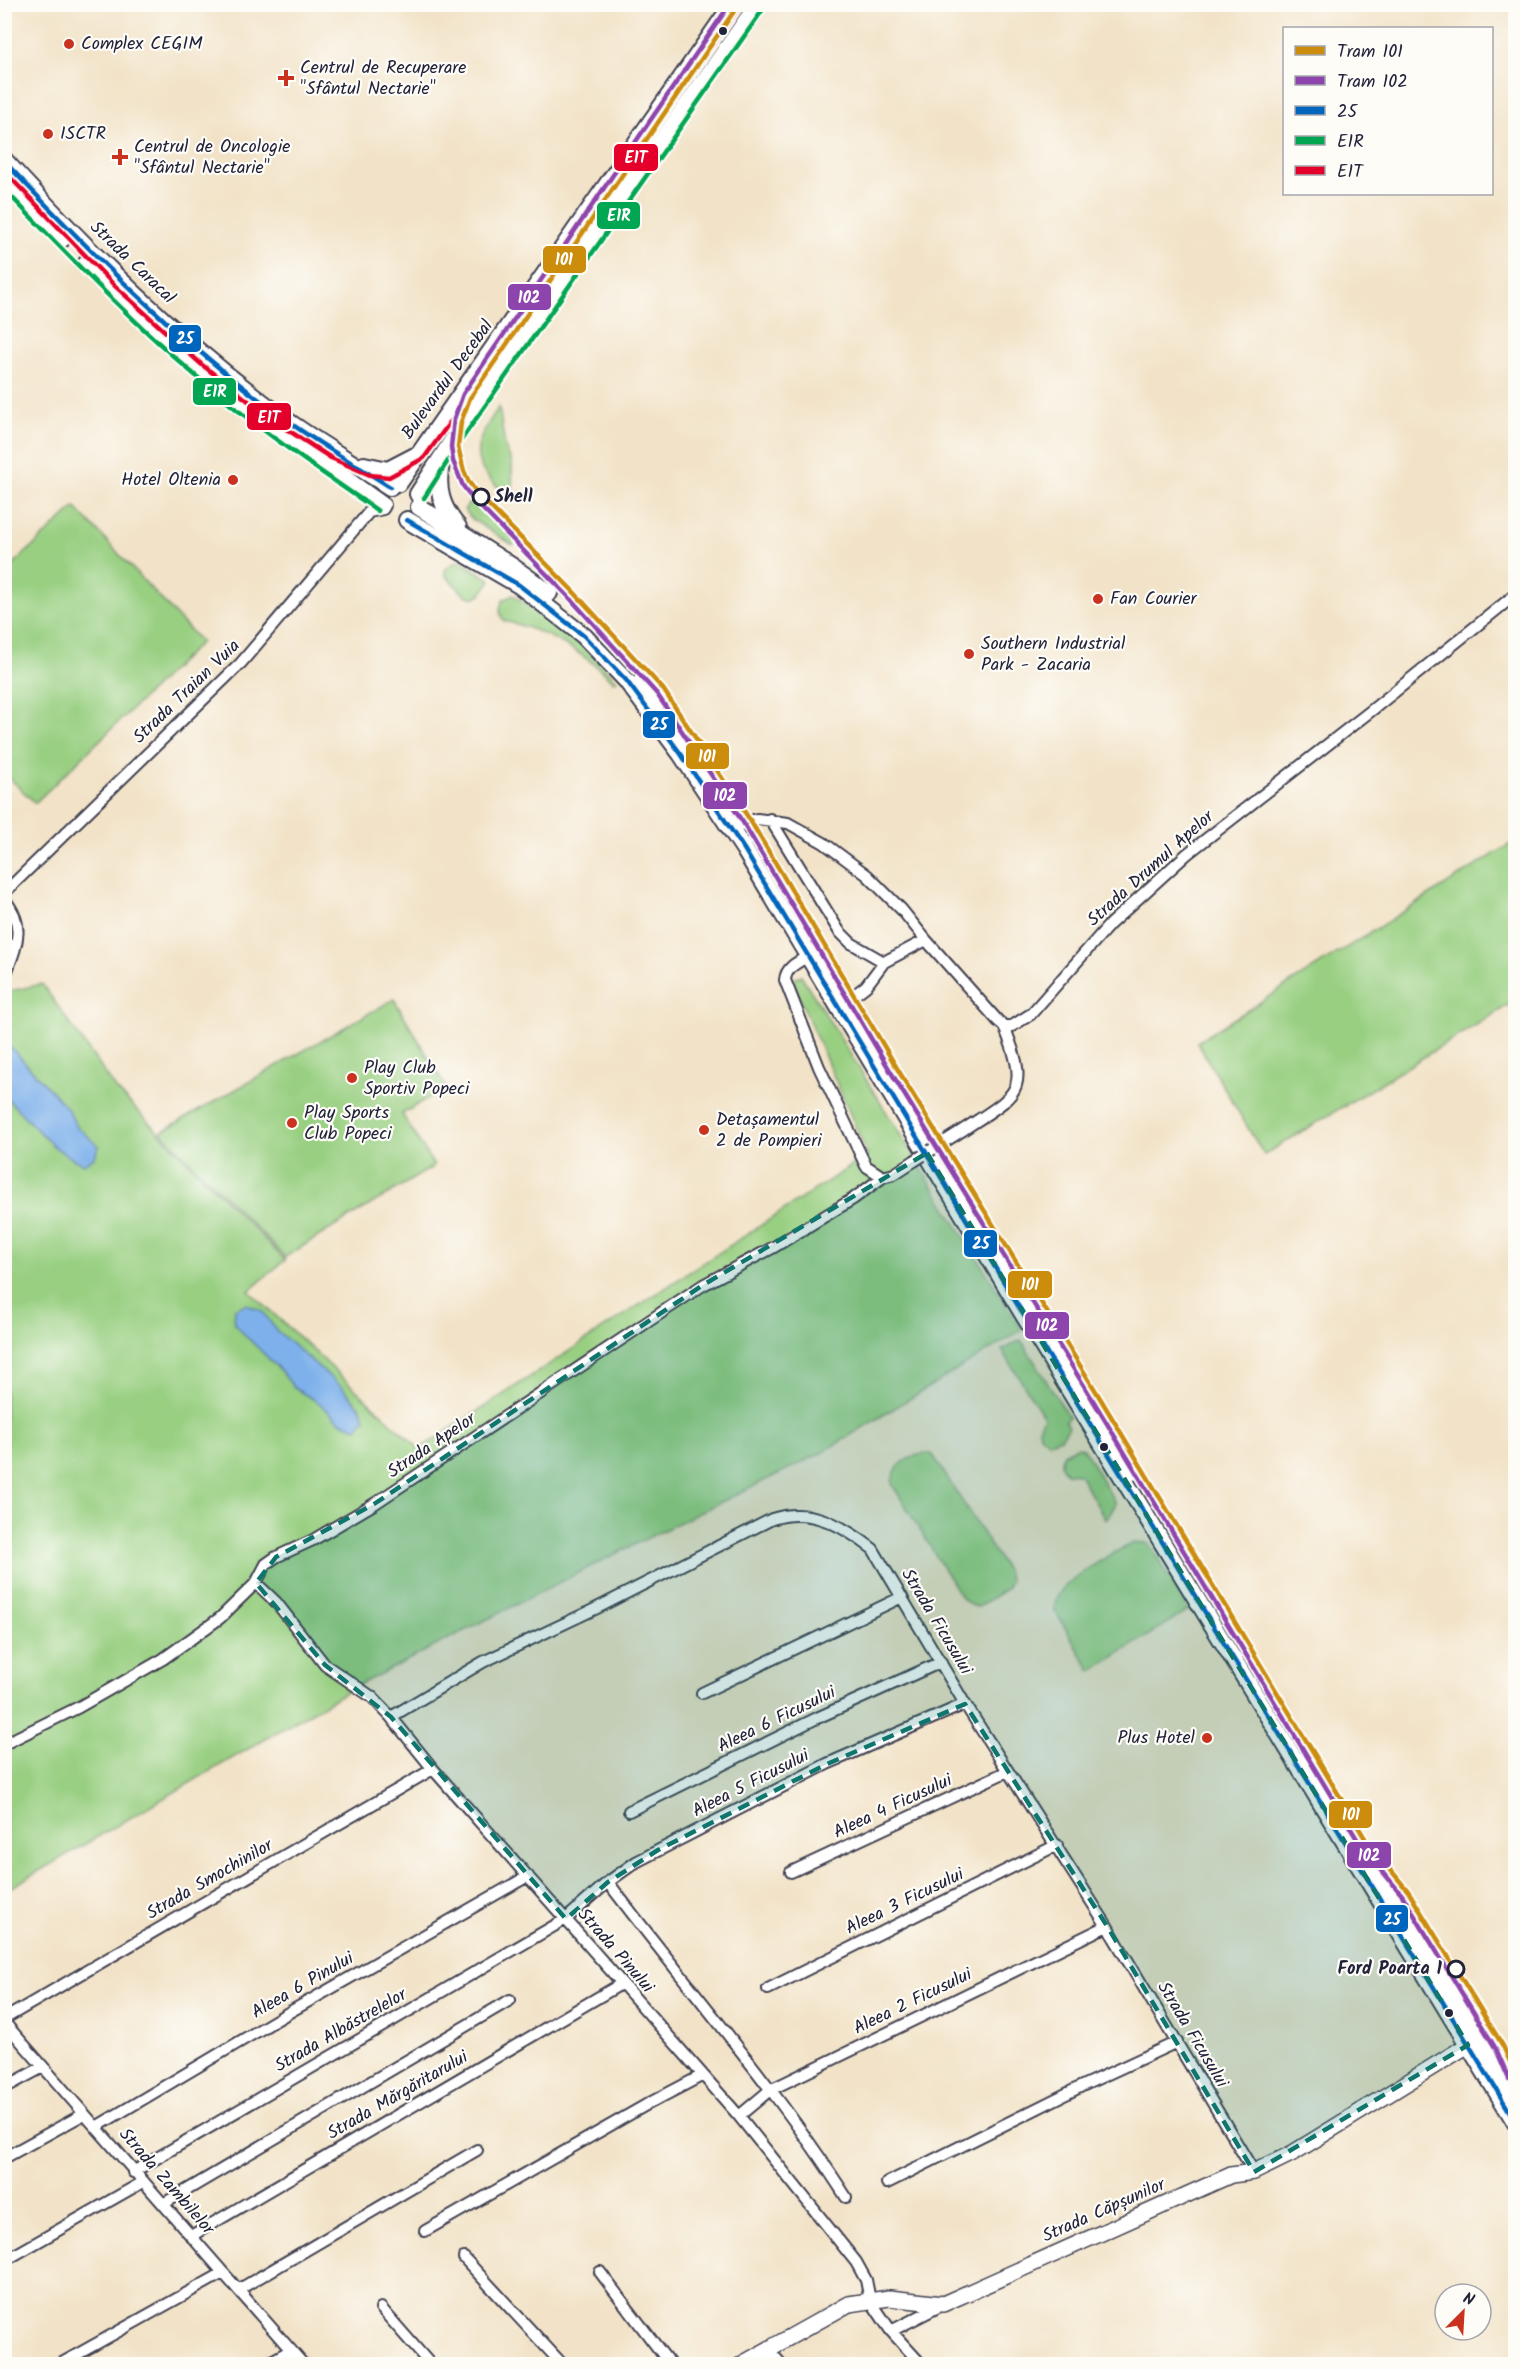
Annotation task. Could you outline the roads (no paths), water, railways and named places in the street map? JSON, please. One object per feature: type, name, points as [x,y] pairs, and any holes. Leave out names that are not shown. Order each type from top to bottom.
[{"type":"main road","name":"Bulevardul Decebal","points":[[395,485],[515,320],[733,4]]},
{"type":"main road","name":"Bulevardul Decebal","points":[[419,501],[443,454],[758,4]]},
{"type":"main road","name":"Strada Caracal","points":[[4,160],[92,254],[170,327],[279,415],[335,452],[395,485]]},
{"type":"main road","name":"Strada Caracal","points":[[4,178],[115,293],[200,369],[250,411],[383,507]]},
{"type":"main road","points":[[335,452],[372,468],[388,470],[418,454]]},
{"type":"main road","points":[[443,454],[438,484],[442,505],[467,537]]},
{"type":"main road","points":[[1515,2100],[1176,1546],[741,823],[669,717],[625,662],[593,630],[551,595],[419,501],[411,486],[395,485],[382,498],[383,507],[392,518],[407,520],[519,585],[585,636],[636,693],[706,791],[1515,2123]]},
{"type":"main road","points":[[407,520],[417,512],[419,501]]},
{"type":"street","name":"Strada Traian Vuia","points":[[4,893],[241,663],[369,512],[383,507]]},
{"type":"street","name":"Strada Drumul Apelor","points":[[1004,1026],[1012,1026],[1031,1014],[1110,924],[1187,854],[1372,710],[1515,594]]},
{"type":"street","points":[[741,823],[770,819],[788,823],[806,831],[867,875],[903,910],[926,940],[1004,1026]]},
{"type":"street","points":[[770,819],[839,931],[851,943],[884,962]]},
{"type":"street","points":[[4,899],[16,916],[19,930],[4,979]]},
{"type":"street","points":[[848,1000],[866,986],[884,962],[926,940]]},
{"type":"street","points":[[808,956],[785,973],[785,980],[819,1067],[866,1166],[883,1177]]},
{"type":"street","name":"Strada Apelor","points":[[4,1744],[79,1707],[163,1659],[220,1618],[256,1583],[266,1564],[276,1557],[313,1540],[384,1497],[667,1308],[853,1199],[883,1177],[894,1174],[1002,1103],[1017,1086],[1018,1066],[1004,1026]]},
{"type":"street","name":"Strada Ficusului","points":[[391,1717],[483,1662],[596,1609],[772,1519],[789,1514],[830,1522],[852,1533],[873,1549],[965,1704],[1107,1926],[1254,2172]]},
{"type":"street","name":"Strada Pinului","points":[[256,1583],[276,1602],[326,1665],[372,1697],[391,1717],[433,1769],[739,2116],[856,2262],[866,2280],[870,2300],[891,2331],[921,2364]]},
{"type":"street","points":[[702,1693],[902,1598]]},
{"type":"street","name":"Aleea 6 Ficusului","points":[[629,1811],[817,1718],[941,1662]]},
{"type":"street","name":"Aleea 5 Ficusului","points":[[566,1918],[608,1882],[658,1850],[827,1764],[965,1704]]},
{"type":"street","name":"Strada Smochinilor","points":[[4,2020],[433,1769]]},
{"type":"street","name":"Aleea 4 Ficusului","points":[[791,1872],[1008,1772]]},
{"type":"street","name":"Aleea 3 Ficusului","points":[[768,1989],[1057,1845]]},
{"type":"street","name":"Aleea 6 Pinului","points":[[96,2127],[288,2013],[528,1876]]},
{"type":"street","points":[[608,1882],[770,2090],[821,2158],[846,2198]]},
{"type":"street","name":"Strada Albăstrelelor","points":[[134,2172],[566,1918]]},
{"type":"street","name":"Aleea 2 Ficusului","points":[[739,2116],[770,2090],[1107,1926]]},
{"type":"street","name":"Strada Mărgăritarului","points":[[191,2236],[621,1984]]},
{"type":"street","points":[[163,2204],[510,2000]]},
{"type":"street","name":"Strada Zambilelor","points":[[4,2020],[303,2364]]},
{"type":"street","points":[[887,2183],[1082,2086],[1177,2042]]},
{"type":"street","name":"Strada Căpșunilor","points":[[943,2304],[1231,2175],[1254,2172],[1293,2153],[1468,2045]]},
{"type":"street","points":[[4,2088],[43,2067]]},
{"type":"street","points":[[426,2231],[646,2105],[703,2075]]},
{"type":"street","points":[[4,2158],[84,2114]]},
{"type":"street","points":[[238,2290],[477,2150]]},
{"type":"street","points":[[4,2261],[143,2182]]},
{"type":"street","points":[[464,2258],[562,2364]]},
{"type":"street","points":[[60,2364],[223,2272]]},
{"type":"street","points":[[600,2272],[670,2364]]},
{"type":"street","points":[[742,2364],[849,2304],[889,2298],[943,2304]]},
{"type":"street","points":[[891,2331],[943,2304]]},
{"type":"street","points":[[381,2308],[430,2364]]},
{"type":"street","points":[[266,2364],[291,2350]]},
{"type":"street","points":[[769,2350],[781,2364]]},
{"type":"water","points":[[5,1041],[67,1108],[77,1127],[99,1146],[95,1156],[84,1164],[51,1143],[5,1097]]},
{"type":"water","points":[[246,1304],[262,1311],[277,1331],[343,1388],[360,1407],[365,1419],[357,1428],[339,1421],[318,1402],[294,1388],[281,1371],[234,1324],[235,1309]]},
{"type":"tram line","name":"102","points":[[730,4],[463,394],[454,419],[451,447],[453,461],[463,486],[472,498],[567,595],[657,694],[744,824],[901,1089],[1091,1397],[1360,1844],[1402,1895],[1496,2049],[1509,2079]]},
{"type":"tram line","name":"101","points":[[739,4],[470,398],[461,422],[458,447],[464,471],[477,493],[572,590],[663,689],[750,820],[907,1085],[1097,1393],[1366,1840],[1408,1891],[1503,2046],[1516,2075]]},
{"type":"place","name":"Complex CEGIM","points":[[69,44]]},
{"type":"place","name":"Centrul de Recuperare \"Sfântul Nectarie\"","points":[[286,78]]},
{"type":"place","name":"ISCTR","points":[[48,134]]},
{"type":"place","name":"Centrul de Oncologie \"Sfântul Nectarie\"","points":[[120,157]]},
{"type":"place","name":"Hotel Oltenia","points":[[233,480]]},
{"type":"place","name":"Shell","points":[[481,497]]},
{"type":"place","name":"Fan Courier","points":[[1098,599]]},
{"type":"place","name":"Southern Industrial Park - Zacaria","points":[[969,654]]},
{"type":"place","name":"Play Club Sportiv Popeci","points":[[352,1078]]},
{"type":"place","name":"Play Sports Club Popeci","points":[[292,1123]]},
{"type":"place","name":"Detașamentul 2 de Pompieri","points":[[704,1130]]},
{"type":"place","name":"Plus Hotel","points":[[1207,1738]]},
{"type":"place","name":"Ford Poarta 1","points":[[1456,1969]]}]
